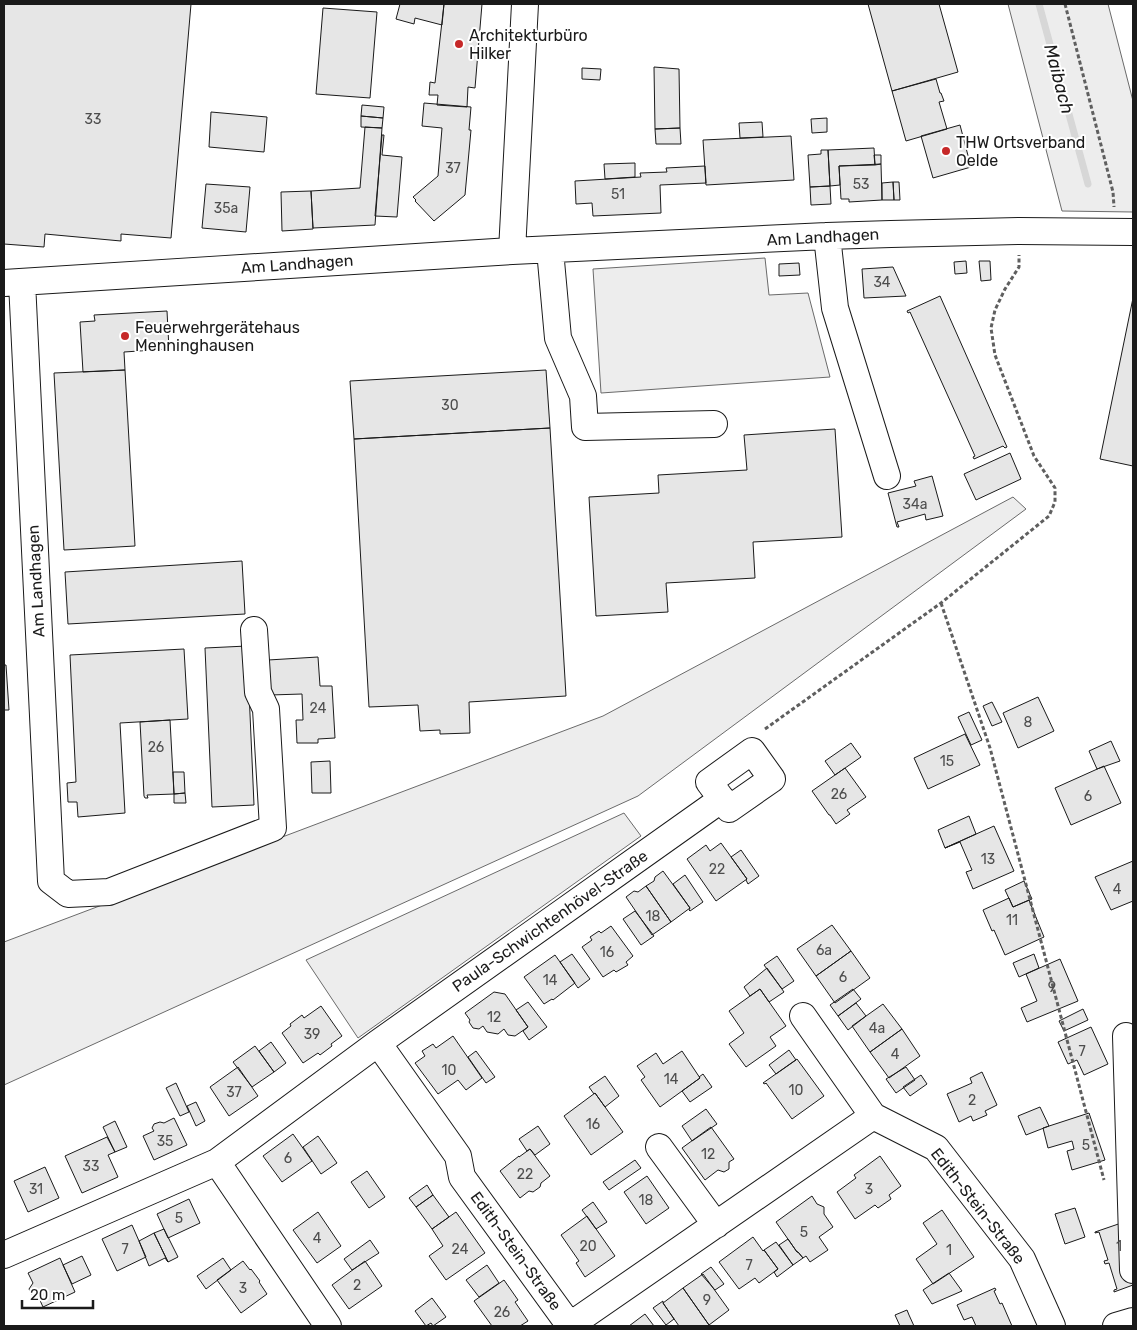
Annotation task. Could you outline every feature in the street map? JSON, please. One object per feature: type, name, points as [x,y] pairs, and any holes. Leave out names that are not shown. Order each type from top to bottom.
[{"type":"street","points":[[512,251],[526,4]]},
{"type":"street","name":"Am Landhagen","points":[[254,630],[258,692],[266,709],[273,828],[110,892],[68,894],[52,881],[13,282],[512,251],[827,236],[1124,232]]},
{"type":"street","points":[[827,236],[835,308],[887,476]]},
{"type":"street","points":[[550,250],[558,338],[583,396],[585,427],[714,424]]},
{"type":"street","name":"Paula-Schwichtenhövel-Straße","points":[[4,1255],[218,1162],[378,1043],[722,799],[709,782],[752,751]]},
{"type":"street","name":"Edith-Stein-Straße","points":[[803,1016],[873,1116],[936,1148],[1022,1258],[1052,1326]]},
{"type":"street","points":[[1133,1043],[1126,1036],[1133,1270]]},
{"type":"street","name":"Edith-Stein-Straße","points":[[378,1043],[458,1156],[462,1177],[570,1326],[873,1116]]},
{"type":"street","points":[[659,1147],[716,1225]]},
{"type":"street","points":[[218,1162],[328,1326]]},
{"type":"street","points":[[1116,1326],[1133,1321]]},
{"type":"path","points":[[1065,4],[1124,232]]},
{"type":"path","points":[[752,751],[762,731],[941,603],[1049,516],[1055,502],[1055,488],[1034,456],[995,355],[991,328],[995,310],[1018,268],[1019,232]]},
{"type":"path","points":[[941,603],[990,748],[1106,1188]]},
{"type":"shaded area","points":[[1008,4],[1108,4],[1133,101],[1133,212],[1062,211]]},
{"type":"shaded area","points":[[765,258],[769,295],[808,293],[830,377],[601,393],[593,269]]},
{"type":"shaded area","points":[[1013,497],[1026,509],[638,796],[4,1085],[4,942],[603,716]]},
{"type":"shaded area","points":[[624,813],[641,836],[358,1038],[306,960]]},
{"type":"building","points":[[4,4],[191,4],[171,238],[121,234],[121,241],[45,234],[44,247],[4,244]]},
{"type":"building","points":[[400,4],[444,4],[442,25],[415,18],[414,24],[396,19]]},
{"type":"building","name":"Architekturbüro Hilker","points":[[444,4],[482,4],[475,88],[468,87],[467,107],[437,105],[438,95],[429,95],[430,82],[435,83]]},
{"type":"building","points":[[868,4],[939,4],[958,72],[892,91]]},
{"type":"building","points":[[323,8],[377,12],[370,98],[316,94]]},
{"type":"building","points":[[654,67],[679,69],[680,128],[655,129]]},
{"type":"building","points":[[582,68],[601,69],[600,80],[582,79]]},
{"type":"building","points":[[936,79],[944,101],[939,102],[947,129],[906,141],[892,91]]},
{"type":"building","points":[[424,103],[471,107],[469,130],[471,130],[465,195],[434,221],[413,197],[438,176],[442,128],[422,126]]},
{"type":"building","points":[[362,105],[384,107],[383,118],[361,116]]},
{"type":"building","points":[[211,112],[267,117],[264,152],[209,147]]},
{"type":"building","points":[[361,116],[383,118],[382,128],[361,127]]},
{"type":"building","points":[[827,118],[827,132],[812,133],[811,119]]},
{"type":"building","points":[[762,122],[763,137],[740,138],[739,123]]},
{"type":"building","name":"THW Ortsverband Oelde","points":[[960,125],[971,167],[933,178],[921,136]]},
{"type":"building","points":[[365,127],[382,128],[375,225],[313,228],[311,191],[360,188]]},
{"type":"building","points":[[680,128],[681,144],[656,144],[655,129]]},
{"type":"building","points":[[382,135],[384,135],[382,155],[402,157],[397,217],[375,216]]},
{"type":"building","points":[[791,136],[794,180],[706,185],[703,140]]},
{"type":"building","points":[[874,148],[875,165],[839,166],[840,185],[830,186],[828,150]]},
{"type":"building","points":[[821,150],[828,150],[830,186],[810,187],[808,155],[821,154]]},
{"type":"building","points":[[874,155],[881,155],[881,164],[875,165]]},
{"type":"building","points":[[635,163],[635,177],[605,179],[604,164]]},
{"type":"building","points":[[881,164],[882,200],[849,202],[849,199],[841,199],[839,166]]},
{"type":"building","points":[[705,166],[706,183],[660,185],[661,213],[593,216],[592,203],[576,204],[575,181],[641,177],[640,173],[667,172],[666,168]]},
{"type":"building","points":[[893,182],[894,200],[882,200],[882,183]]},
{"type":"building","points":[[893,182],[899,182],[900,200],[894,200]]},
{"type":"building","points":[[206,184],[250,187],[246,232],[202,228]]},
{"type":"building","points":[[830,186],[831,204],[811,205],[810,187]]},
{"type":"building","points":[[311,191],[313,229],[282,231],[281,192]]},
{"type":"building","points":[[966,261],[967,273],[955,274],[954,262]]},
{"type":"building","points":[[979,261],[990,261],[991,280],[981,281]]},
{"type":"building","points":[[799,263],[800,275],[779,276],[779,264]]},
{"type":"building","points":[[893,267],[906,296],[864,298],[862,269]]},
{"type":"building","points":[[940,296],[1007,447],[1003,446],[974,459],[973,457],[975,456],[910,312],[908,313],[907,311]]},
{"type":"building","points":[[1133,298],[1133,466],[1100,459]]},
{"type":"building","name":"Feuerwehrgerätehaus Menninghausen","points":[[167,311],[169,349],[124,352],[125,370],[83,372],[80,322],[95,321],[94,315]]},
{"type":"building","points":[[125,370],[135,546],[64,550],[54,373]]},
{"type":"building","points":[[546,370],[550,428],[354,439],[350,381]]},
{"type":"building","points":[[550,428],[566,696],[469,702],[470,733],[440,734],[440,730],[420,731],[418,705],[369,707],[354,439]]},
{"type":"building","points":[[835,429],[842,537],[753,542],[755,578],[666,583],[668,612],[596,616],[589,497],[659,493],[658,475],[747,470],[744,435]]},
{"type":"building","points":[[1010,453],[1021,479],[976,500],[964,474]]},
{"type":"building","points":[[932,476],[943,516],[926,520],[925,514],[897,522],[899,527],[897,527],[888,493],[916,486],[914,481]]},
{"type":"building","points":[[242,561],[245,614],[68,624],[65,572]]},
{"type":"building","points":[[247,646],[254,805],[212,807],[205,648]]},
{"type":"building","points":[[184,649],[188,719],[120,723],[125,813],[78,817],[77,802],[68,802],[67,783],[76,782],[70,655]]},
{"type":"building","points":[[318,657],[320,686],[332,686],[335,738],[318,739],[318,743],[297,743],[296,720],[303,720],[302,694],[270,695],[268,660]]},
{"type":"building","points":[[4,665],[6,665],[9,710],[4,710]]},
{"type":"building","points":[[1038,697],[1054,731],[1018,748],[1003,713]]},
{"type":"building","points":[[992,702],[1002,722],[992,726],[983,706]]},
{"type":"building","points":[[969,712],[982,740],[971,745],[958,717]]},
{"type":"building","points":[[170,720],[174,794],[147,795],[148,798],[145,798],[140,722]]},
{"type":"building","points":[[965,734],[980,765],[928,789],[914,758]]},
{"type":"building","points":[[1111,741],[1120,761],[1097,769],[1089,751]]},
{"type":"building","points":[[851,743],[861,757],[835,775],[825,761]]},
{"type":"building","points":[[330,761],[331,793],[312,793],[311,762]]},
{"type":"building","points":[[1104,766],[1121,803],[1071,825],[1055,788]]},
{"type":"building","points":[[845,768],[866,797],[847,810],[850,814],[836,824],[812,791]]},
{"type":"building","points":[[173,772],[184,772],[185,793],[174,794]]},
{"type":"building","points":[[185,793],[186,803],[174,803],[174,794]]},
{"type":"building","points":[[969,816],[976,834],[945,848],[938,830]]},
{"type":"building","points":[[994,826],[1014,871],[973,889],[966,872],[972,870],[960,842],[945,848]]},
{"type":"building","points":[[721,843],[747,879],[716,901],[687,859],[706,845],[710,851]]},
{"type":"building","points":[[741,850],[759,876],[748,884],[747,879],[731,857]]},
{"type":"building","points":[[1133,861],[1133,901],[1111,910],[1095,877]]},
{"type":"building","points":[[663,871],[690,908],[671,922],[646,886],[654,881],[655,877]]},
{"type":"building","points":[[685,875],[703,902],[690,911],[690,908],[673,884]]},
{"type":"building","points":[[1024,881],[1032,899],[1013,907],[1005,890]]},
{"type":"building","points":[[646,886],[671,922],[652,935],[626,897]]},
{"type":"building","points":[[1009,898],[1013,907],[1029,900],[1044,937],[1005,955],[983,910]]},
{"type":"building","points":[[635,911],[654,936],[641,945],[623,919]]},
{"type":"building","points":[[832,925],[851,951],[816,976],[797,949]]},
{"type":"building","points":[[611,926],[633,956],[626,962],[628,965],[616,972],[614,970],[603,977],[582,947],[592,940],[590,937],[599,931],[601,933]]},
{"type":"building","points":[[851,951],[870,978],[835,1003],[816,976]]},
{"type":"building","points":[[572,954],[590,979],[578,988],[560,962]]},
{"type":"building","points":[[1034,954],[1039,968],[1019,977],[1013,963]]},
{"type":"building","points":[[555,955],[575,983],[553,1000],[544,1004],[524,977]]},
{"type":"building","points":[[777,956],[794,981],[782,989],[764,965]]},
{"type":"building","points":[[1060,959],[1078,1001],[1027,1022],[1021,1008],[1037,1001],[1026,974]]},
{"type":"building","points":[[767,968],[784,992],[769,1002],[760,989],[750,996],[744,987]]},
{"type":"building","points":[[760,989],[786,1026],[770,1037],[776,1046],[746,1067],[729,1044],[744,1033],[729,1011]]},
{"type":"building","points":[[853,989],[861,999],[838,1016],[830,1005]]},
{"type":"building","points":[[494,992],[505,994],[528,1027],[515,1036],[508,1035],[504,1029],[498,1034],[487,1032],[483,1026],[479,1029],[473,1028],[465,1013]]},
{"type":"building","points":[[528,1002],[547,1027],[529,1040],[523,1031],[528,1027],[516,1010]]},
{"type":"building","points":[[856,1003],[866,1016],[848,1030],[838,1016]]},
{"type":"building","points":[[883,1004],[902,1029],[870,1052],[852,1026]]},
{"type":"building","points":[[321,1006],[342,1036],[320,1055],[318,1053],[303,1063],[282,1033],[302,1015],[304,1018]]},
{"type":"building","points":[[1083,1009],[1088,1020],[1064,1031],[1059,1021]]},
{"type":"building","points":[[1091,1027],[1108,1064],[1084,1075],[1077,1060],[1068,1064],[1058,1042]]},
{"type":"building","points":[[902,1029],[920,1056],[889,1078],[870,1052]]},
{"type":"building","points":[[453,1036],[482,1078],[466,1090],[458,1080],[438,1094],[415,1063],[425,1056],[422,1051],[433,1044],[436,1048]]},
{"type":"building","points":[[271,1042],[286,1063],[274,1072],[259,1051]]},
{"type":"building","points":[[255,1046],[274,1072],[252,1087],[233,1062]]},
{"type":"building","points":[[789,1050],[796,1060],[776,1074],[769,1065]]},
{"type":"building","points":[[476,1051],[495,1077],[486,1083],[468,1057]]},
{"type":"building","points":[[682,1051],[700,1078],[660,1107],[641,1080],[645,1077],[637,1066],[656,1053],[663,1064]]},
{"type":"building","points":[[797,1059],[824,1096],[792,1119],[766,1083],[763,1083]]},
{"type":"building","points":[[238,1067],[258,1096],[229,1116],[210,1087]]},
{"type":"building","points":[[906,1067],[915,1080],[896,1093],[886,1079]]},
{"type":"building","points":[[982,1072],[997,1105],[985,1111],[987,1115],[973,1121],[971,1116],[959,1122],[947,1094],[972,1083],[970,1078]]},
{"type":"building","points":[[703,1074],[712,1087],[690,1102],[682,1091]]},
{"type":"building","points":[[921,1075],[927,1084],[910,1096],[903,1087]]},
{"type":"building","points":[[605,1076],[619,1096],[605,1107],[589,1087]]},
{"type":"building","points":[[176,1083],[189,1112],[180,1116],[166,1088]]},
{"type":"building","points":[[595,1093],[623,1132],[591,1155],[564,1116]]},
{"type":"building","points":[[196,1102],[205,1121],[196,1126],[187,1106]]},
{"type":"building","points":[[1040,1107],[1049,1126],[1026,1135],[1018,1116]]},
{"type":"building","points":[[706,1109],[717,1124],[692,1141],[682,1126]]},
{"type":"building","points":[[1089,1113],[1105,1160],[1072,1170],[1067,1151],[1074,1149],[1072,1141],[1048,1148],[1043,1128]]},
{"type":"building","points":[[174,1118],[187,1145],[154,1160],[143,1136],[154,1131],[152,1128],[154,1124],[164,1123]]},
{"type":"building","points":[[115,1121],[127,1147],[115,1152],[103,1127]]},
{"type":"building","points":[[538,1126],[550,1144],[535,1155],[530,1149],[527,1151],[519,1139]]},
{"type":"building","points":[[711,1127],[734,1159],[729,1162],[729,1169],[724,1172],[718,1170],[705,1180],[682,1148]]},
{"type":"building","points":[[293,1134],[312,1161],[282,1182],[263,1156]]},
{"type":"building","points":[[318,1136],[337,1163],[321,1174],[303,1147]]},
{"type":"building","points":[[107,1137],[115,1152],[108,1155],[118,1177],[82,1193],[65,1156]]},
{"type":"building","points":[[530,1149],[550,1176],[541,1183],[540,1187],[533,1192],[529,1191],[520,1198],[500,1171]]},
{"type":"building","points":[[880,1156],[901,1186],[889,1195],[891,1199],[878,1208],[875,1205],[855,1219],[837,1192],[856,1178],[854,1175]]},
{"type":"building","points":[[635,1160],[641,1168],[609,1190],[603,1182]]},
{"type":"building","points":[[45,1167],[59,1198],[28,1212],[14,1181]]},
{"type":"building","points":[[367,1171],[385,1197],[369,1208],[351,1182]]},
{"type":"building","points":[[647,1176],[669,1208],[646,1224],[624,1192]]},
{"type":"building","points":[[427,1185],[433,1195],[416,1207],[409,1198]]},
{"type":"building","points":[[433,1195],[449,1217],[432,1229],[416,1207]]},
{"type":"building","points":[[812,1196],[817,1204],[824,1207],[824,1214],[833,1227],[819,1237],[828,1250],[810,1262],[806,1256],[803,1258],[797,1252],[776,1222]]},
{"type":"building","points":[[189,1199],[200,1223],[168,1238],[157,1214]]},
{"type":"building","points":[[593,1202],[607,1222],[596,1229],[582,1210]]},
{"type":"building","points":[[1075,1208],[1085,1237],[1065,1244],[1055,1214]]},
{"type":"building","points":[[942,1210],[974,1257],[933,1284],[916,1259],[937,1244],[923,1223]]},
{"type":"building","points":[[318,1212],[341,1246],[317,1263],[293,1230]]},
{"type":"building","points":[[456,1212],[485,1253],[446,1280],[429,1256],[443,1246],[432,1229]]},
{"type":"building","points":[[587,1216],[615,1256],[585,1277],[576,1263],[579,1261],[561,1235]]},
{"type":"building","points":[[1133,1219],[1133,1285],[1114,1292],[1117,1289],[1109,1263],[1105,1264],[1104,1261],[1108,1260],[1099,1232],[1095,1232]]},
{"type":"building","points":[[132,1225],[146,1257],[117,1271],[102,1239]]},
{"type":"building","points":[[164,1229],[178,1257],[168,1262],[154,1233]]},
{"type":"building","points":[[154,1233],[168,1262],[165,1258],[149,1266],[139,1241]]},
{"type":"building","points":[[753,1237],[778,1269],[759,1283],[755,1278],[739,1289],[719,1262]]},
{"type":"building","points":[[788,1239],[803,1258],[793,1265],[779,1245]]},
{"type":"building","points":[[370,1240],[379,1253],[352,1270],[344,1259]]},
{"type":"building","points":[[776,1242],[793,1265],[777,1277],[774,1272],[778,1269],[764,1250]]},
{"type":"building","points":[[82,1256],[91,1275],[72,1284],[63,1265]]},
{"type":"building","points":[[60,1258],[75,1292],[43,1307],[38,1296],[32,1295],[29,1289],[33,1283],[28,1273]]},
{"type":"building","points":[[223,1258],[231,1270],[206,1289],[197,1276]]},
{"type":"building","points":[[243,1261],[260,1281],[267,1294],[241,1313],[217,1280]]},
{"type":"building","points":[[365,1261],[382,1286],[349,1309],[332,1285]]},
{"type":"building","points":[[487,1265],[499,1283],[479,1297],[466,1280]]},
{"type":"building","points":[[711,1267],[724,1284],[715,1290],[701,1274]]},
{"type":"building","points":[[949,1273],[962,1291],[932,1304],[923,1290]]},
{"type":"building","points":[[703,1274],[729,1310],[709,1325],[683,1288]]},
{"type":"building","points":[[504,1280],[518,1300],[515,1302],[528,1321],[520,1326],[492,1326],[474,1301]]},
{"type":"building","points":[[683,1288],[709,1325],[679,1326],[663,1303]]},
{"type":"building","points":[[995,1288],[996,1290],[994,1291],[1000,1304],[1002,1303],[1012,1326],[976,1326],[972,1317],[964,1320],[957,1305]]},
{"type":"building","points":[[432,1298],[446,1317],[433,1326],[431,1323],[426,1326],[415,1311]]},
{"type":"building","points":[[663,1301],[674,1319],[666,1325],[653,1308]]},
{"type":"building","points":[[907,1310],[914,1326],[900,1326],[895,1315]]},
{"type":"building","points":[[645,1314],[654,1326],[629,1326]]},
{"type":"waterway","name":"Maibach","points":[[1039,4],[1088,184]]},
{"type":"place","name":"Architekturbüro Hilker","points":[[459,44]]},
{"type":"place","name":"THW Ortsverband Oelde","points":[[946,151]]},
{"type":"place","name":"Feuerwehrgerätehaus Menninghausen","points":[[125,336]]}]
